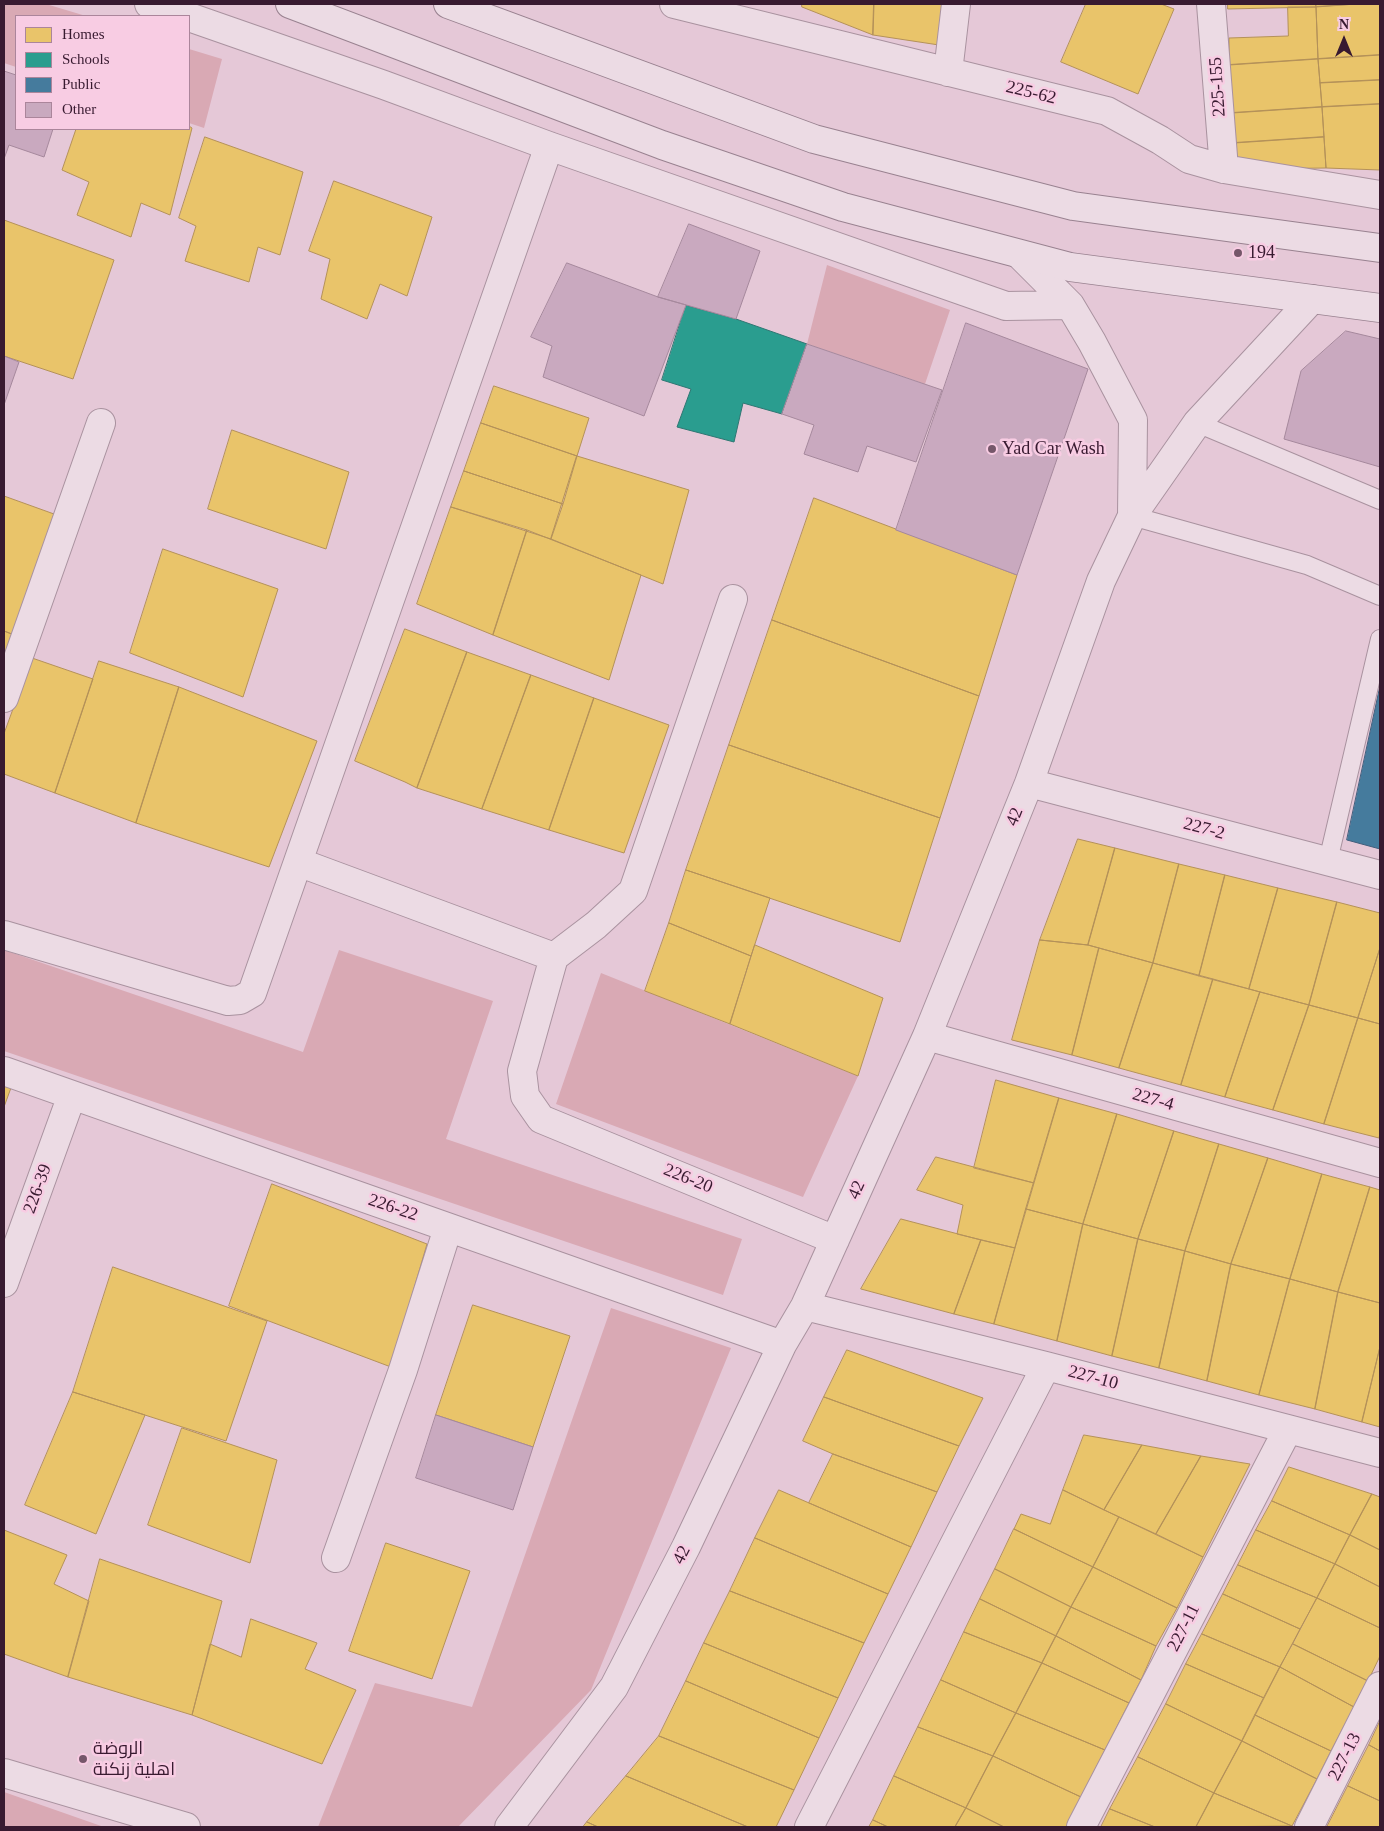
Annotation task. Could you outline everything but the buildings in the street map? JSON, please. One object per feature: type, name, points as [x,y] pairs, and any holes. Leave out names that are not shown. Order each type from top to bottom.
[{"type":"street","points":[[149,4],[181,15]]},
{"type":"street","points":[[290,4],[680,151],[843,207],[1070,267],[1380,308]]},
{"type":"street","points":[[448,4],[814,138],[1073,206],[1380,248]]},
{"type":"street","name":"225-62","points":[[674,4],[762,15],[948,72],[1108,111],[1160,140],[1189,159],[1224,169],[1380,195]]},
{"type":"street","points":[[948,72],[956,4]]},
{"type":"street","name":"225-155","points":[[1211,4],[1224,169]]},
{"type":"street","points":[[190,18],[1006,306],[1070,305]]},
{"type":"street","points":[[4,934],[228,1001],[236,1002],[247,997],[254,990],[549,146]]},
{"type":"street","points":[[1020,255],[1070,305],[1092,342],[1133,420],[1132,516]]},
{"type":"street","name":"42","points":[[509,1827],[614,1687],[686,1547],[782,1345],[805,1306],[927,1036],[1029,783],[1101,581],[1132,516],[1197,423],[1312,299]]},
{"type":"street","points":[[4,698],[101,423]]},
{"type":"street","points":[[298,862],[554,957],[596,925],[633,891],[733,599]]},
{"type":"street","name":"227-2","points":[[1029,783],[1380,875]]},
{"type":"street","name":"226-20","points":[[554,957],[522,1071],[525,1096],[541,1119],[835,1240]]},
{"type":"street","name":"227-4","points":[[927,1036],[1380,1163]]},
{"type":"street","name":"226-22","points":[[4,1071],[782,1345]]},
{"type":"street","name":"226-39","points":[[4,1283],[72,1095]]},
{"type":"street","points":[[336,1558],[403,1370],[448,1228]]},
{"type":"street","name":"227-10","points":[[805,1306],[1046,1366],[1380,1453]]},
{"type":"street","points":[[809,1827],[1046,1366]]},
{"type":"street","name":"227-11","points":[[1081,1827],[1288,1429]]},
{"type":"street","name":"227-13","points":[[1309,1827],[1380,1686]]},
{"type":"street","points":[[4,1773],[186,1827]]},
{"type":"lane","points":[[1197,423],[1380,500]]},
{"type":"lane","points":[[1132,516],[1307,565],[1380,596]]},
{"type":"lane","points":[[1328,861],[1380,640]]},
{"type":"shaded area","points":[[4,4],[46,4],[83,15],[15,15],[15,67],[4,63]]},
{"type":"shaded area","points":[[190,49],[222,59],[204,128],[190,123]]},
{"type":"shaded area","points":[[827,265],[950,310],[925,384],[807,344]]},
{"type":"shaded area","points":[[4,950],[303,1052],[339,950],[493,1001],[446,1139],[742,1239],[723,1295],[4,1051]]},
{"type":"shaded area","points":[[601,973],[858,1076],[803,1197],[556,1104]]},
{"type":"shaded area","points":[[611,1308],[731,1348],[591,1690],[458,1827],[318,1827],[375,1683],[472,1707]]},
{"type":"shaded area","points":[[4,1792],[104,1827],[4,1827]]},
{"type":"place","name":"194","points":[[1238,253]]},
{"type":"place","name":"Yad Car Wash","points":[[992,449]]},
{"type":"place","name":"الروضة اهلية زنكنة","points":[[83,1759]]}]
